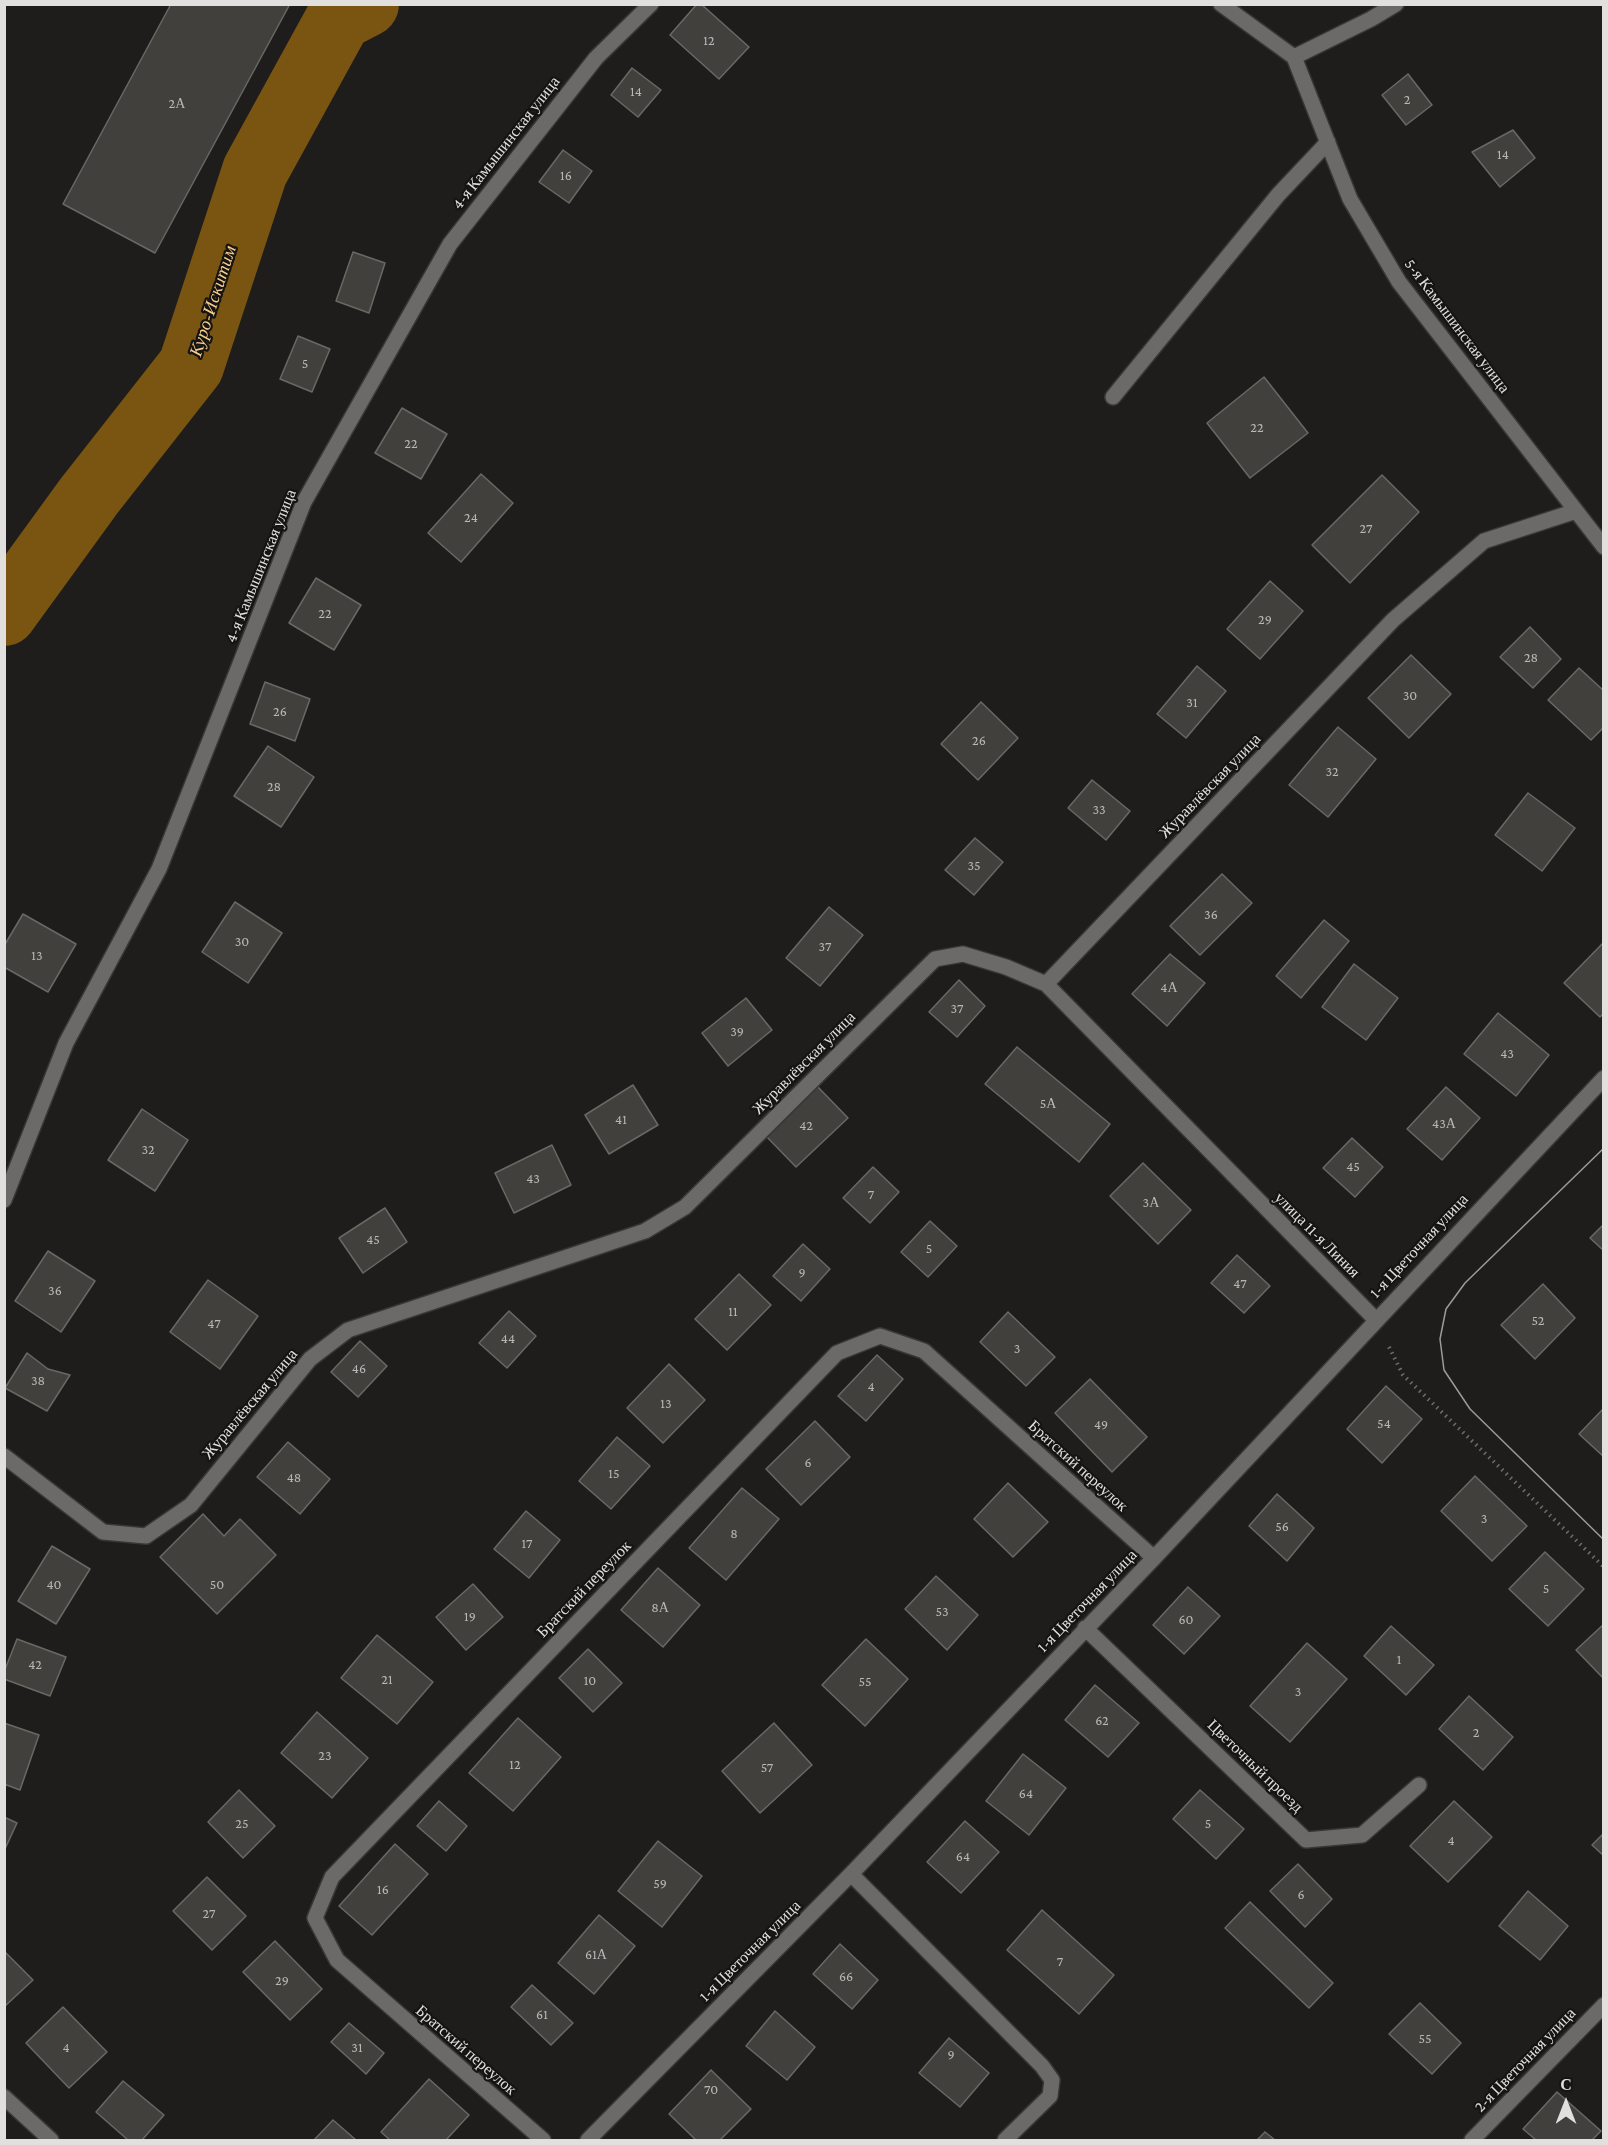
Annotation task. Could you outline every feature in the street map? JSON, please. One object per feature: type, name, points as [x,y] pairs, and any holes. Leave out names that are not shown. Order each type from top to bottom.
[{"type":"lane","name":"4-я Камышинская улица","points":[[4,1200],[66,1044],[159,869],[304,502],[450,244],[596,58],[651,4]]},
{"type":"lane","points":[[1221,4],[1294,57],[1396,4]]},
{"type":"lane","name":"5-я Камышинская улица","points":[[1294,57],[1350,199],[1399,282],[1604,547]]},
{"type":"lane","points":[[1113,397],[1278,195],[1328,142]]},
{"type":"lane","name":"Журавлёвская улица","points":[[4,1456],[104,1532],[146,1536],[191,1504],[310,1359],[348,1330],[645,1231],[685,1207],[935,959],[963,954],[1006,967],[1046,984],[1393,620],[1484,541],[1576,511]]},
{"type":"lane","name":"улица 11-я Линия","points":[[1046,984],[1375,1319]]},
{"type":"lane","name":"1-я Цветочная улица","points":[[588,2140],[851,1874],[1154,1558],[1375,1319],[1604,1078]]},
{"type":"lane","name":"Братский переулок","points":[[543,2140],[337,1960],[315,1918],[332,1877],[837,1353],[880,1336],[924,1351],[1154,1558]]},
{"type":"lane","name":"Цветочный проезд","points":[[1085,1628],[1306,1840],[1362,1835],[1419,1785]]},
{"type":"lane","points":[[851,1874],[1042,2066],[1052,2080],[1050,2096],[1005,2140]]},
{"type":"lane","name":"2-я Цветочная улица","points":[[1472,2140],[1604,2005]]},
{"type":"lane","points":[[4,2097],[51,2140]]},
{"type":"path","points":[[1375,1319],[1403,1375],[1604,1567]]},
{"type":"building","points":[[171,4],[290,4],[155,253],[63,204]]},
{"type":"building","points":[[697,4],[701,4],[749,47],[719,79],[670,35]]},
{"type":"building","points":[[632,68],[661,90],[638,117],[611,95]]},
{"type":"building","points":[[1408,74],[1432,105],[1406,125],[1382,95]]},
{"type":"building","points":[[1513,130],[1535,158],[1500,187],[1472,152]]},
{"type":"building","points":[[563,150],[592,171],[569,203],[539,182]]},
{"type":"building","points":[[353,252],[385,263],[369,313],[336,301]]},
{"type":"building","points":[[298,336],[330,349],[312,392],[280,379]]},
{"type":"building","points":[[1264,377],[1308,433],[1250,478],[1207,423]]},
{"type":"building","points":[[402,408],[447,434],[421,479],[375,453]]},
{"type":"building","points":[[481,474],[513,503],[461,562],[428,533]]},
{"type":"building","points":[[1382,475],[1419,512],[1350,583],[1312,545]]},
{"type":"building","points":[[316,578],[361,605],[334,650],[289,623]]},
{"type":"building","points":[[1270,581],[1303,611],[1260,659],[1227,629]]},
{"type":"building","points":[[1530,627],[1561,659],[1533,688],[1500,657]]},
{"type":"building","points":[[1411,655],[1451,694],[1409,738],[1368,698]]},
{"type":"building","points":[[1197,666],[1226,691],[1186,738],[1157,714]]},
{"type":"building","points":[[1579,668],[1604,691],[1604,727],[1591,740],[1548,700]]},
{"type":"building","points":[[265,682],[310,699],[295,741],[250,724]]},
{"type":"building","points":[[981,702],[1018,738],[978,780],[941,744]]},
{"type":"building","points":[[1338,727],[1376,759],[1328,817],[1289,785]]},
{"type":"building","points":[[268,746],[314,777],[281,827],[234,796]]},
{"type":"building","points":[[1092,780],[1130,811],[1106,840],[1068,808]]},
{"type":"building","points":[[1528,793],[1575,828],[1542,871],[1495,835]]},
{"type":"building","points":[[975,838],[1003,862],[974,895],[945,870]]},
{"type":"building","points":[[1222,874],[1252,903],[1200,955],[1170,926]]},
{"type":"building","points":[[235,902],[282,933],[248,983],[202,952]]},
{"type":"building","points":[[829,907],[863,935],[820,986],[786,958]]},
{"type":"building","points":[[23,914],[76,944],[48,992],[4,967],[4,946]]},
{"type":"building","points":[[1324,920],[1349,941],[1301,998],[1276,976]]},
{"type":"building","points":[[1604,942],[1604,1013],[1600,1017],[1564,983]]},
{"type":"building","points":[[1170,954],[1205,983],[1167,1026],[1132,994]]},
{"type":"building","points":[[1354,964],[1398,998],[1366,1040],[1322,1007]]},
{"type":"building","points":[[959,980],[985,1006],[957,1037],[929,1012]]},
{"type":"building","points":[[746,998],[772,1030],[728,1066],[702,1033]]},
{"type":"building","points":[[1498,1013],[1549,1055],[1516,1096],[1464,1054]]},
{"type":"building","points":[[1017,1047],[1110,1124],[1079,1162],[985,1084]]},
{"type":"building","points":[[633,1085],[658,1125],[609,1154],[585,1115]]},
{"type":"building","points":[[816,1085],[848,1118],[796,1167],[764,1134]]},
{"type":"building","points":[[1446,1087],[1480,1118],[1442,1160],[1407,1129]]},
{"type":"building","points":[[142,1109],[188,1140],[155,1191],[108,1160]]},
{"type":"building","points":[[1352,1138],[1383,1167],[1355,1197],[1323,1168]]},
{"type":"building","points":[[552,1145],[571,1185],[514,1213],[495,1173]]},
{"type":"building","points":[[1143,1163],[1191,1210],[1158,1244],[1110,1196]]},
{"type":"building","points":[[873,1167],[899,1192],[870,1223],[843,1198]]},
{"type":"building","points":[[385,1208],[407,1242],[363,1273],[339,1238]]},
{"type":"building","points":[[930,1221],[957,1246],[928,1277],[901,1252]]},
{"type":"building","points":[[1604,1224],[1604,1251],[1590,1238]]},
{"type":"building","points":[[803,1244],[830,1269],[801,1301],[773,1276]]},
{"type":"building","points":[[48,1251],[95,1281],[61,1332],[15,1301]]},
{"type":"building","points":[[1237,1255],[1270,1286],[1244,1313],[1211,1283]]},
{"type":"building","points":[[739,1274],[771,1305],[727,1350],[695,1319]]},
{"type":"building","points":[[208,1280],[258,1316],[220,1369],[170,1332]]},
{"type":"building","points":[[1543,1284],[1575,1318],[1535,1359],[1501,1325]]},
{"type":"building","points":[[509,1311],[536,1336],[507,1368],[479,1343]]},
{"type":"building","points":[[1008,1312],[1055,1357],[1026,1386],[980,1342]]},
{"type":"building","points":[[360,1341],[387,1366],[358,1397],[331,1372]]},
{"type":"building","points":[[27,1353],[48,1369],[70,1375],[47,1411],[5,1388]]},
{"type":"building","points":[[877,1355],[903,1379],[866,1421],[838,1396]]},
{"type":"building","points":[[669,1364],[705,1400],[663,1443],[627,1408]]},
{"type":"building","points":[[1090,1379],[1147,1437],[1112,1472],[1055,1413]]},
{"type":"building","points":[[1386,1386],[1422,1419],[1382,1463],[1347,1429]]},
{"type":"building","points":[[1604,1408],[1604,1457],[1579,1434]]},
{"type":"building","points":[[815,1421],[850,1457],[801,1505],[766,1469]]},
{"type":"building","points":[[617,1437],[650,1466],[611,1509],[579,1481]]},
{"type":"building","points":[[288,1442],[330,1479],[300,1514],[257,1477]]},
{"type":"building","points":[[1475,1476],[1527,1526],[1492,1561],[1441,1511]]},
{"type":"building","points":[[1008,1483],[1048,1522],[1013,1557],[974,1519]]},
{"type":"building","points":[[742,1488],[779,1519],[726,1580],[689,1548]]},
{"type":"building","points":[[1277,1494],[1314,1528],[1287,1561],[1249,1526]]},
{"type":"building","points":[[526,1511],[560,1540],[529,1578],[494,1549]]},
{"type":"building","points":[[203,1514],[224,1536],[240,1519],[276,1555],[217,1614],[160,1557]]},
{"type":"building","points":[[52,1546],[90,1569],[56,1624],[18,1601]]},
{"type":"building","points":[[1545,1552],[1584,1589],[1548,1626],[1509,1589]]},
{"type":"building","points":[[658,1568],[700,1605],[663,1647],[621,1610]]},
{"type":"building","points":[[936,1576],[978,1615],[947,1650],[905,1609]]},
{"type":"building","points":[[473,1584],[503,1617],[466,1650],[436,1617]]},
{"type":"building","points":[[1188,1587],[1220,1616],[1184,1654],[1153,1625]]},
{"type":"building","points":[[1604,1624],[1604,1679],[1576,1650]]},
{"type":"building","points":[[1391,1626],[1434,1665],[1406,1695],[1364,1656]]},
{"type":"building","points":[[377,1635],[433,1682],[397,1724],[341,1678]]},
{"type":"building","points":[[17,1639],[66,1657],[50,1696],[4,1679],[4,1672]]},
{"type":"building","points":[[866,1639],[908,1679],[865,1726],[822,1685]]},
{"type":"building","points":[[1307,1643],[1347,1679],[1290,1742],[1250,1706]]},
{"type":"building","points":[[588,1649],[622,1683],[593,1712],[559,1678]]},
{"type":"building","points":[[1095,1685],[1139,1723],[1108,1757],[1065,1720]]},
{"type":"building","points":[[1469,1696],[1513,1737],[1483,1770],[1439,1729]]},
{"type":"building","points":[[317,1712],[368,1758],[332,1798],[281,1753]]},
{"type":"building","points":[[518,1718],[561,1757],[513,1811],[469,1773]]},
{"type":"building","points":[[4,1723],[39,1735],[20,1790],[4,1784]]},
{"type":"building","points":[[774,1723],[812,1765],[760,1813],[722,1771]]},
{"type":"building","points":[[1023,1754],[1066,1788],[1029,1835],[986,1801]]},
{"type":"building","points":[[239,1790],[275,1826],[243,1858],[208,1822]]},
{"type":"building","points":[[1200,1790],[1244,1829],[1216,1859],[1173,1819]]},
{"type":"building","points":[[439,1801],[467,1826],[446,1851],[417,1826]]},
{"type":"building","points":[[1454,1801],[1492,1837],[1448,1882],[1410,1846]]},
{"type":"building","points":[[4,1817],[17,1823],[4,1851]]},
{"type":"building","points":[[965,1821],[999,1852],[961,1893],[927,1862]]},
{"type":"building","points":[[1604,1833],[1604,1856],[1592,1845]]},
{"type":"building","points":[[658,1841],[702,1876],[662,1927],[618,1891]]},
{"type":"building","points":[[395,1844],[428,1874],[372,1935],[339,1906]]},
{"type":"building","points":[[1298,1864],[1332,1899],[1305,1927],[1270,1891]]},
{"type":"building","points":[[207,1877],[246,1916],[212,1950],[173,1911]]},
{"type":"building","points":[[1528,1891],[1568,1926],[1540,1960],[1499,1926]]},
{"type":"building","points":[[1250,1902],[1333,1983],[1309,2008],[1225,1928]]},
{"type":"building","points":[[1042,1910],[1114,1975],[1079,2014],[1007,1950]]},
{"type":"building","points":[[599,1915],[635,1946],[594,1994],[558,1963]]},
{"type":"building","points":[[275,1941],[322,1989],[290,2020],[243,1972]]},
{"type":"building","points":[[840,1944],[878,1980],[852,2009],[813,1974]]},
{"type":"building","points":[[4,1951],[33,1980],[4,2007]]},
{"type":"building","points":[[532,1985],[573,2023],[551,2045],[511,2007]]},
{"type":"building","points":[[1420,2003],[1461,2043],[1432,2074],[1389,2034]]},
{"type":"building","points":[[63,2007],[107,2052],[69,2088],[26,2043]]},
{"type":"building","points":[[775,2011],[815,2047],[787,2080],[746,2046]]},
{"type":"building","points":[[349,2023],[384,2053],[366,2074],[331,2042]]},
{"type":"building","points":[[949,2038],[989,2073],[960,2107],[919,2073]]},
{"type":"building","points":[[711,2070],[751,2109],[720,2140],[696,2140],[669,2114]]},
{"type":"building","points":[[429,2079],[469,2115],[446,2140],[390,2140],[381,2132]]},
{"type":"building","points":[[123,2081],[164,2115],[142,2140],[128,2140],[96,2112]]},
{"type":"building","points":[[1557,2092],[1601,2131],[1592,2140],[1536,2140],[1523,2129]]},
{"type":"building","points":[[333,2120],[356,2140],[314,2140]]},
{"type":"building","points":[[1265,2132],[1275,2140],[1257,2140]]},
{"type":"waterway","name":"Куро-Искитим","points":[[4,613],[89,496],[191,366],[255,171],[339,18],[366,4]]},
{"type":"tram line","points":[[1604,1148],[1465,1283],[1446,1309],[1440,1339],[1444,1370],[1470,1409],[1604,1540]]}]
